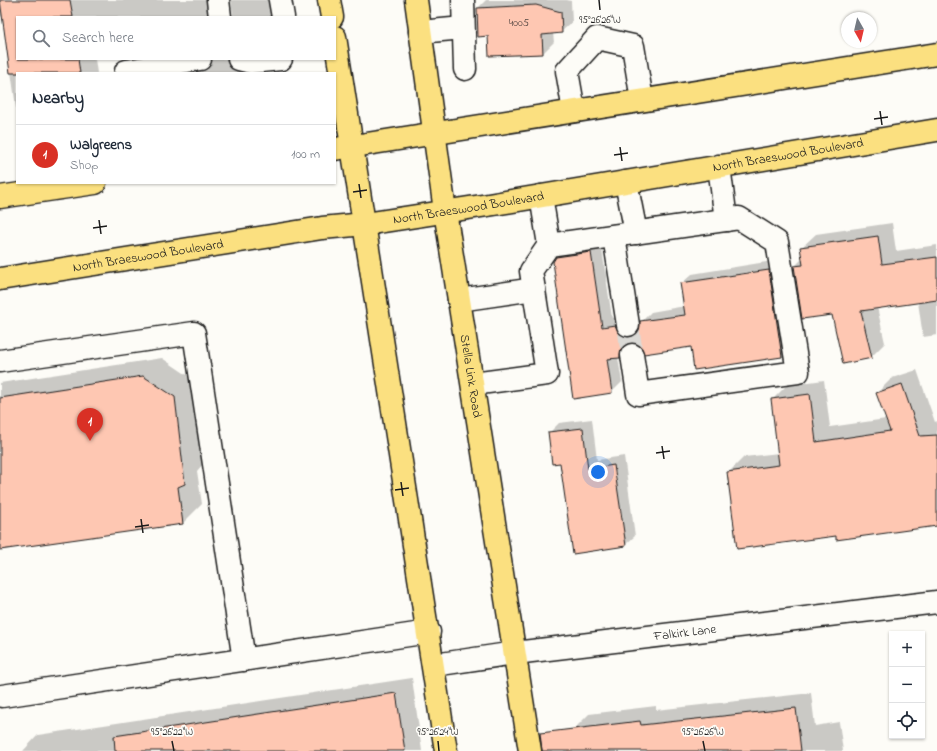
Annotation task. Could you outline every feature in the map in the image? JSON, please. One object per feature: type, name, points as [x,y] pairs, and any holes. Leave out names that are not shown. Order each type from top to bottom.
[{"type":"main road","points":[[329,0],[332,16]]},
{"type":"main road","name":"Stella Link Road","points":[[416,0],[459,300],[530,751]]},
{"type":"main road","points":[[336,47],[344,147],[364,224],[429,632],[446,751]]},
{"type":"main road","points":[[344,147],[937,54]]},
{"type":"main road","name":"North Braeswood Boulevard","points":[[0,279],[322,228],[364,224],[541,196],[937,130]]},
{"type":"main road","points":[[0,196],[88,184]]},
{"type":"street","points":[[218,0],[220,16]]},
{"type":"street","points":[[280,0],[283,16]]},
{"type":"street","points":[[463,0],[465,69]]},
{"type":"street","points":[[420,32],[463,28]]},
{"type":"street","points":[[574,111],[567,70],[597,38],[634,46],[642,100]]},
{"type":"street","points":[[126,72],[194,60]]},
{"type":"street","points":[[248,65],[276,60]]},
{"type":"street","points":[[719,166],[726,220]]},
{"type":"street","points":[[626,182],[636,233]]},
{"type":"street","points":[[541,196],[549,246]]},
{"type":"street","points":[[473,384],[547,374],[531,270],[549,246],[739,218],[777,242],[798,372],[638,394],[632,355]]},
{"type":"street","points":[[614,236],[628,325]]},
{"type":"street","points":[[459,300],[534,289]]},
{"type":"street","points":[[0,361],[194,333],[244,660]]},
{"type":"street","name":"Falkirk Lane","points":[[434,665],[515,653],[937,602]]},
{"type":"street","points":[[2,696],[429,632]]},
{"type":"building","points":[[0,0],[70,0],[73,16],[16,16],[16,60],[78,60],[80,72],[10,73]]},
{"type":"building","points":[[536,5],[561,12],[562,33],[542,35],[543,54],[489,56],[488,36],[478,37],[477,8]]},
{"type":"building","points":[[878,236],[882,264],[937,257],[937,300],[861,311],[872,358],[843,364],[832,315],[802,319],[794,266],[803,265],[800,247]]},
{"type":"building","points":[[591,252],[602,327],[615,325],[619,333],[623,336],[630,337],[636,335],[639,330],[640,321],[685,315],[680,283],[769,270],[782,357],[694,370],[691,347],[644,354],[641,347],[636,343],[630,343],[624,346],[621,350],[620,358],[607,359],[612,393],[573,399],[553,262],[556,257]]},
{"type":"building","points":[[143,376],[175,397],[185,484],[178,487],[183,524],[0,550],[0,398]]},
{"type":"building","points":[[902,384],[920,436],[937,435],[937,526],[836,540],[836,536],[737,549],[727,472],[779,465],[771,399],[810,394],[816,442],[890,431],[876,393]]},
{"type":"building","points":[[583,428],[588,469],[614,465],[626,546],[573,554],[560,463],[552,464],[548,432]]},
{"type":"building","points":[[396,693],[405,751],[115,751],[114,736]]},
{"type":"building","points":[[796,708],[801,751],[542,751],[540,733],[640,721],[641,725]]},
{"type":"tunnel","points":[[628,325],[632,355]]},
{"type":"place","name":"Walgreens","points":[[90,441]]}]
